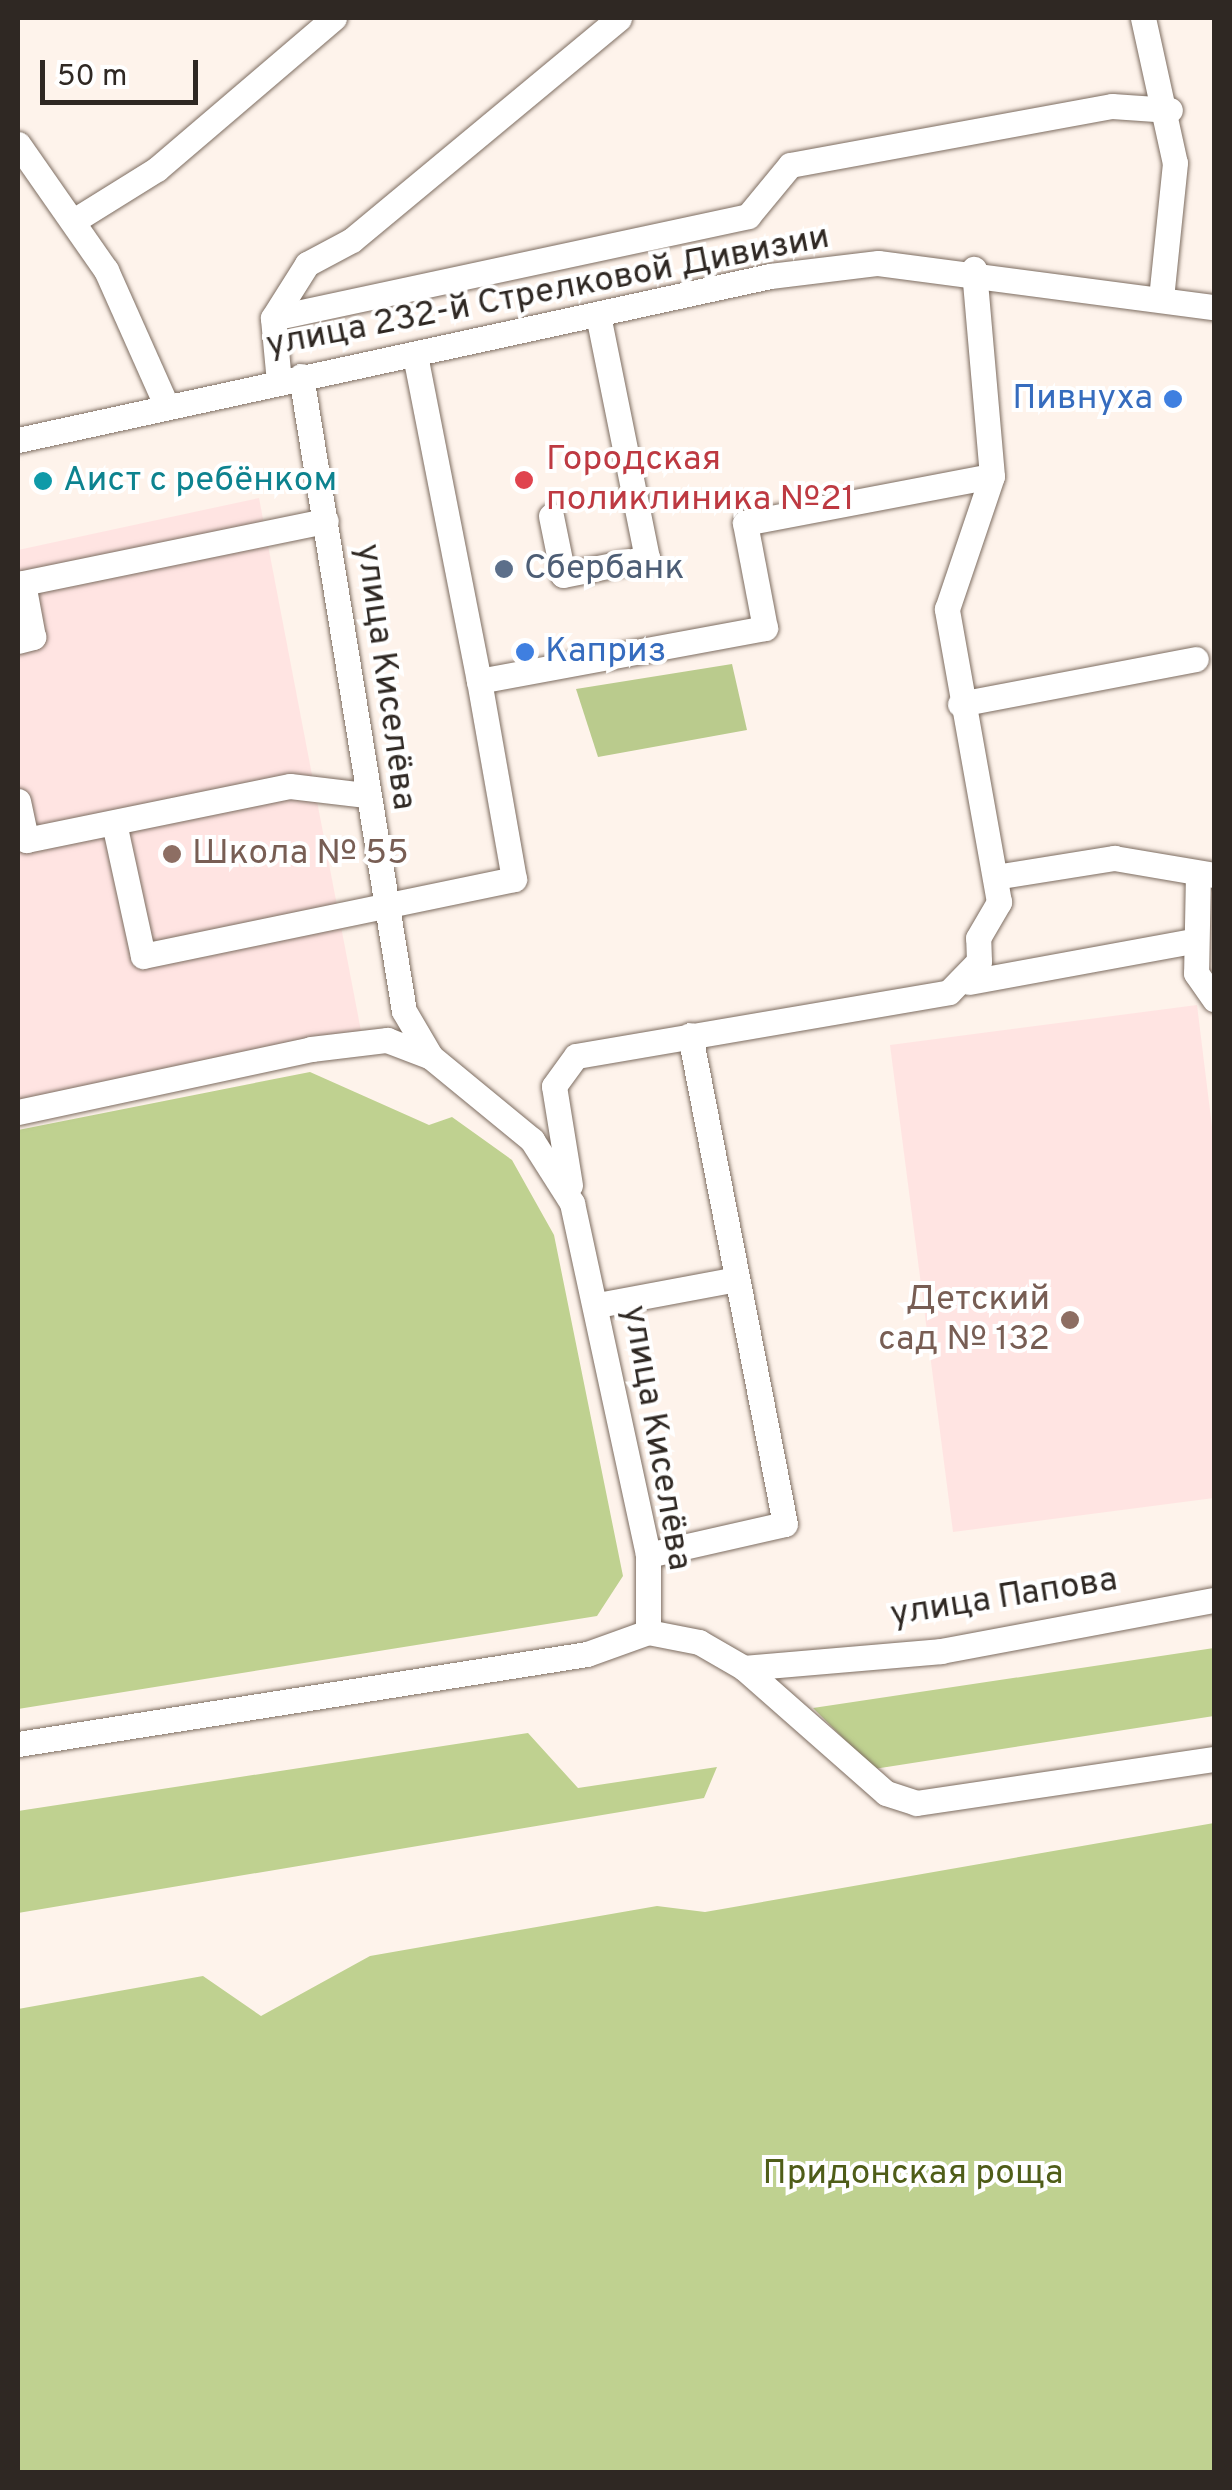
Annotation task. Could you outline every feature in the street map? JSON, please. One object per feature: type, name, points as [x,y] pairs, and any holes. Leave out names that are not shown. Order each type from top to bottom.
[{"type":"street","points":[[75,220],[158,169],[334,18]]},
{"type":"street","points":[[273,318],[307,264],[352,240],[619,18]]},
{"type":"street","points":[[1148,18],[1170,110],[1175,162],[1161,299]]},
{"type":"street","points":[[273,318],[748,216],[790,165],[1112,106],[1170,110]]},
{"type":"street","points":[[18,144],[75,220],[136,323],[167,407]]},
{"type":"street","name":"улица 232-й Стрелковой Дивизии","points":[[18,440],[598,315],[878,262],[974,270],[1214,307]]},
{"type":"street","points":[[969,982],[999,902],[960,704],[947,609],[992,476],[974,270]]},
{"type":"street","points":[[550,516],[563,576],[648,558],[598,315]]},
{"type":"street","name":"улица Киселёва","points":[[273,318],[326,521],[366,796],[404,1011],[431,1056],[532,1140],[572,1203],[598,1305],[648,1555],[648,1632]]},
{"type":"street","points":[[114,823],[143,956],[514,879],[415,356]]},
{"type":"street","points":[[479,681],[764,628],[746,523],[992,476]]},
{"type":"street","points":[[18,640],[32,637],[22,583],[326,521]]},
{"type":"street","points":[[960,704],[1196,659]]},
{"type":"street","points":[[18,800],[26,840],[290,786],[366,796]]},
{"type":"street","points":[[995,877],[1114,858],[1206,874],[1192,942],[1203,992],[1214,999]]},
{"type":"street","points":[[572,1203],[554,1086],[561,1069],[576,1056],[1192,942]]},
{"type":"street","points":[[648,1555],[785,1524],[690,1034]]},
{"type":"street","points":[[18,1112],[312,1049],[387,1040],[431,1056]]},
{"type":"street","points":[[598,1305],[738,1279]]},
{"type":"street","name":"улица Папова","points":[[744,1668],[940,1650],[1214,1600]]},
{"type":"street","points":[[18,1744],[587,1654],[648,1632],[699,1642],[744,1668],[886,1793],[916,1803],[1214,1759]]},
{"type":"shaded area","name":"Школа № 55","points":[[259,498],[361,1031],[18,1106],[18,550]]},
{"type":"shaded area","name":"Детский сад № 132","points":[[1197,1005],[1214,1143],[1214,1498],[953,1532],[890,1045]]},
{"type":"green space","points":[[732,664],[747,730],[598,757],[576,689]]},
{"type":"green space","points":[[310,1072],[429,1125],[452,1117],[512,1160],[554,1235],[623,1576],[597,1616],[18,1709],[18,1130]]},
{"type":"green space","points":[[1214,1648],[1214,1716],[874,1769],[813,1708]]},
{"type":"green space","points":[[528,1733],[578,1788],[717,1767],[704,1798],[18,1913],[18,1811]]},
{"type":"green space","name":"Придонская роща","points":[[1214,1823],[1214,2472],[18,2472],[18,2009],[203,1976],[261,2016],[370,1956],[657,1906],[705,1912]]},
{"type":"place","name":"Пивнуха","points":[[1173,399]]},
{"type":"place","name":"Городская поликлиника №21","points":[[524,480]]},
{"type":"place","name":"Аист с ребёнком","points":[[43,481]]},
{"type":"place","name":"Сбербанк","points":[[504,569]]},
{"type":"place","name":"Каприз","points":[[525,652]]},
{"type":"place","name":"Школа № 55","points":[[172,854]]},
{"type":"place","name":"Детский сад № 132","points":[[1070,1320]]}]
